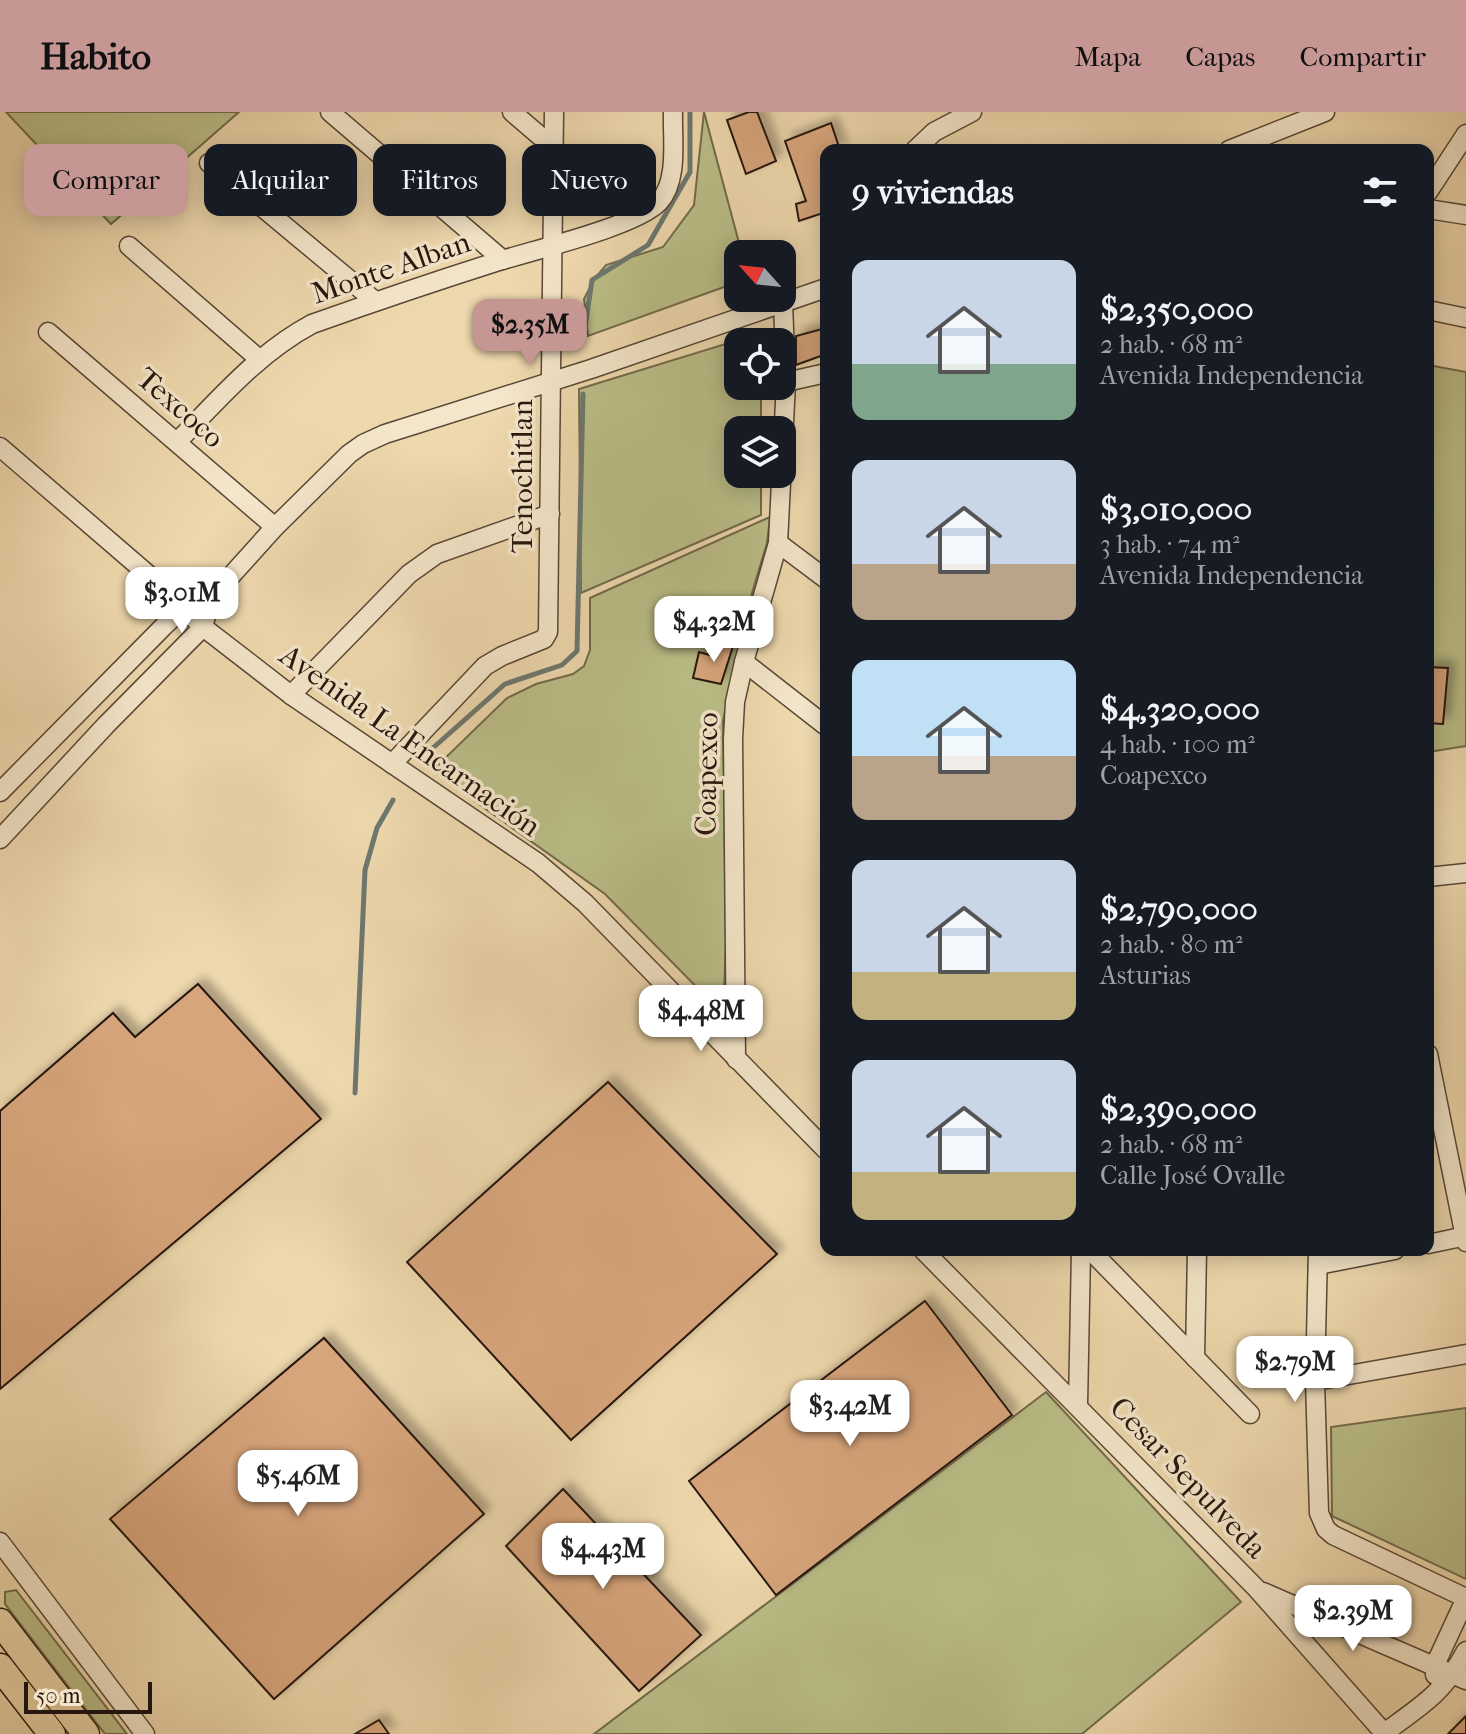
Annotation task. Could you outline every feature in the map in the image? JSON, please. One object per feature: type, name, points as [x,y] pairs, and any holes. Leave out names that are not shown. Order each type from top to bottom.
[{"type":"highway","points":[[0,1622],[86,1734]]},
{"type":"highway","points":[[0,1667],[52,1734]]},
{"type":"street","points":[[330,112],[503,260]]},
{"type":"street","points":[[512,112],[549,144]]},
{"type":"street","name":"Tenochitlan","points":[[554,112],[554,144]]},
{"type":"street","name":"Monte Alban","points":[[177,442],[259,359],[312,324],[375,301],[552,247],[646,212],[659,202],[670,180],[673,112]]},
{"type":"street","points":[[921,144],[934,132],[972,112]]},
{"type":"street","points":[[1242,144],[1303,116],[1325,112]]},
{"type":"street","points":[[1434,183],[1466,134]]},
{"type":"street","points":[[1434,210],[1466,215]]},
{"type":"street","points":[[273,216],[375,301]]},
{"type":"street","name":"Tenochitlan","points":[[397,767],[485,666],[544,639],[548,632],[550,514],[559,379],[553,216]]},
{"type":"street","points":[[129,246],[259,359]]},
{"type":"street","points":[[796,298],[820,290]]},
{"type":"street","points":[[1434,311],[1466,318]]},
{"type":"street","points":[[0,839],[203,627],[211,598],[275,527],[363,444],[385,434],[591,369],[757,312]]},
{"type":"street","name":"Texcoco","points":[[48,332],[275,527]]},
{"type":"street","points":[[796,380],[820,374]]},
{"type":"street","name":"Coapexco","points":[[736,1059],[735,702],[778,543],[785,400]]},
{"type":"street","name":"Avenida La Encarnación","points":[[0,447],[203,627],[291,695],[538,863],[606,925],[820,1144]]},
{"type":"street","points":[[291,695],[409,574],[437,554],[550,514]]},
{"type":"street","points":[[778,543],[820,574]]},
{"type":"street","points":[[0,792],[184,607],[211,598]]},
{"type":"street","points":[[744,662],[820,721]]},
{"type":"street","points":[[1434,876],[1466,873]]},
{"type":"street","points":[[1434,1083],[1466,1238],[1434,1243]]},
{"type":"street","name":"Cesar Sepulveda","points":[[929,1256],[1257,1589],[1385,1733]]},
{"type":"street","points":[[1078,1405],[1081,1256]]},
{"type":"street","points":[[1096,1256],[1250,1414]]},
{"type":"street","points":[[1195,1358],[1197,1256]]},
{"type":"street","points":[[1318,1258],[1315,1381],[1319,1513],[1326,1529],[1333,1535],[1466,1598],[1435,1665],[1434,1697]]},
{"type":"street","points":[[1315,1381],[1466,1354]]},
{"type":"street","points":[[0,1542],[145,1734]]},
{"type":"street","points":[[1257,1589],[1460,1678]]},
{"type":"street","points":[[1385,1733],[1460,1678],[1466,1651]]},
{"type":"green space","points":[[6,112],[239,112],[188,157],[188,144],[36,144]]},
{"type":"green space","points":[[704,112],[738,240],[724,240],[724,287],[588,336],[584,299],[595,278],[606,265],[663,247],[694,205]]},
{"type":"green space","points":[[104,216],[120,216],[111,224]]},
{"type":"green space","points":[[724,344],[724,400],[761,400],[761,416],[724,416],[724,488],[761,488],[761,515],[581,593],[579,389]]},
{"type":"green space","points":[[1434,366],[1466,372],[1466,746],[1434,751]]},
{"type":"green space","points":[[770,517],[767,543],[752,593],[723,721],[726,943],[723,1014],[605,894],[473,800],[436,767],[507,698],[536,684],[573,674],[584,666],[590,650],[590,598]]},
{"type":"green space","points":[[1046,1392],[1241,1602],[1082,1734],[594,1734]]},
{"type":"green space","points":[[1466,1408],[1466,1579],[1332,1516],[1331,1427]]},
{"type":"green space","points":[[16,1590],[127,1734],[105,1734],[5,1604],[5,1592]]},
{"type":"building","points":[[757,112],[776,161],[746,174],[727,120]]},
{"type":"building","points":[[831,123],[838,144],[820,144],[820,214],[799,221],[796,204],[806,201],[785,141]]},
{"type":"building","points":[[820,330],[820,356],[796,365],[796,336]]},
{"type":"building","points":[[719,640],[734,643],[721,684],[693,678],[699,652],[713,656]]},
{"type":"building","points":[[1434,667],[1448,668],[1443,724],[1434,723]]},
{"type":"building","points":[[198,984],[321,1119],[0,1389],[0,1111],[113,1013],[135,1037]]},
{"type":"building","points":[[608,1082],[777,1254],[571,1440],[407,1262]]},
{"type":"building","points":[[925,1301],[1012,1415],[776,1595],[689,1481]]},
{"type":"building","points":[[324,1338],[484,1514],[274,1699],[110,1519]]},
{"type":"building","points":[[563,1489],[701,1635],[639,1691],[506,1546]]},
{"type":"building","points":[[1466,1716],[1466,1734],[1448,1734]]},
{"type":"building","points":[[379,1720],[389,1734],[355,1734]]},
{"type":"waterway","points":[[583,341],[592,280],[648,245],[690,172],[690,112]]},
{"type":"waterway","points":[[425,755],[505,684],[562,665],[577,651],[583,394]]},
{"type":"waterway","points":[[355,1093],[365,870],[377,828],[393,800]]}]
